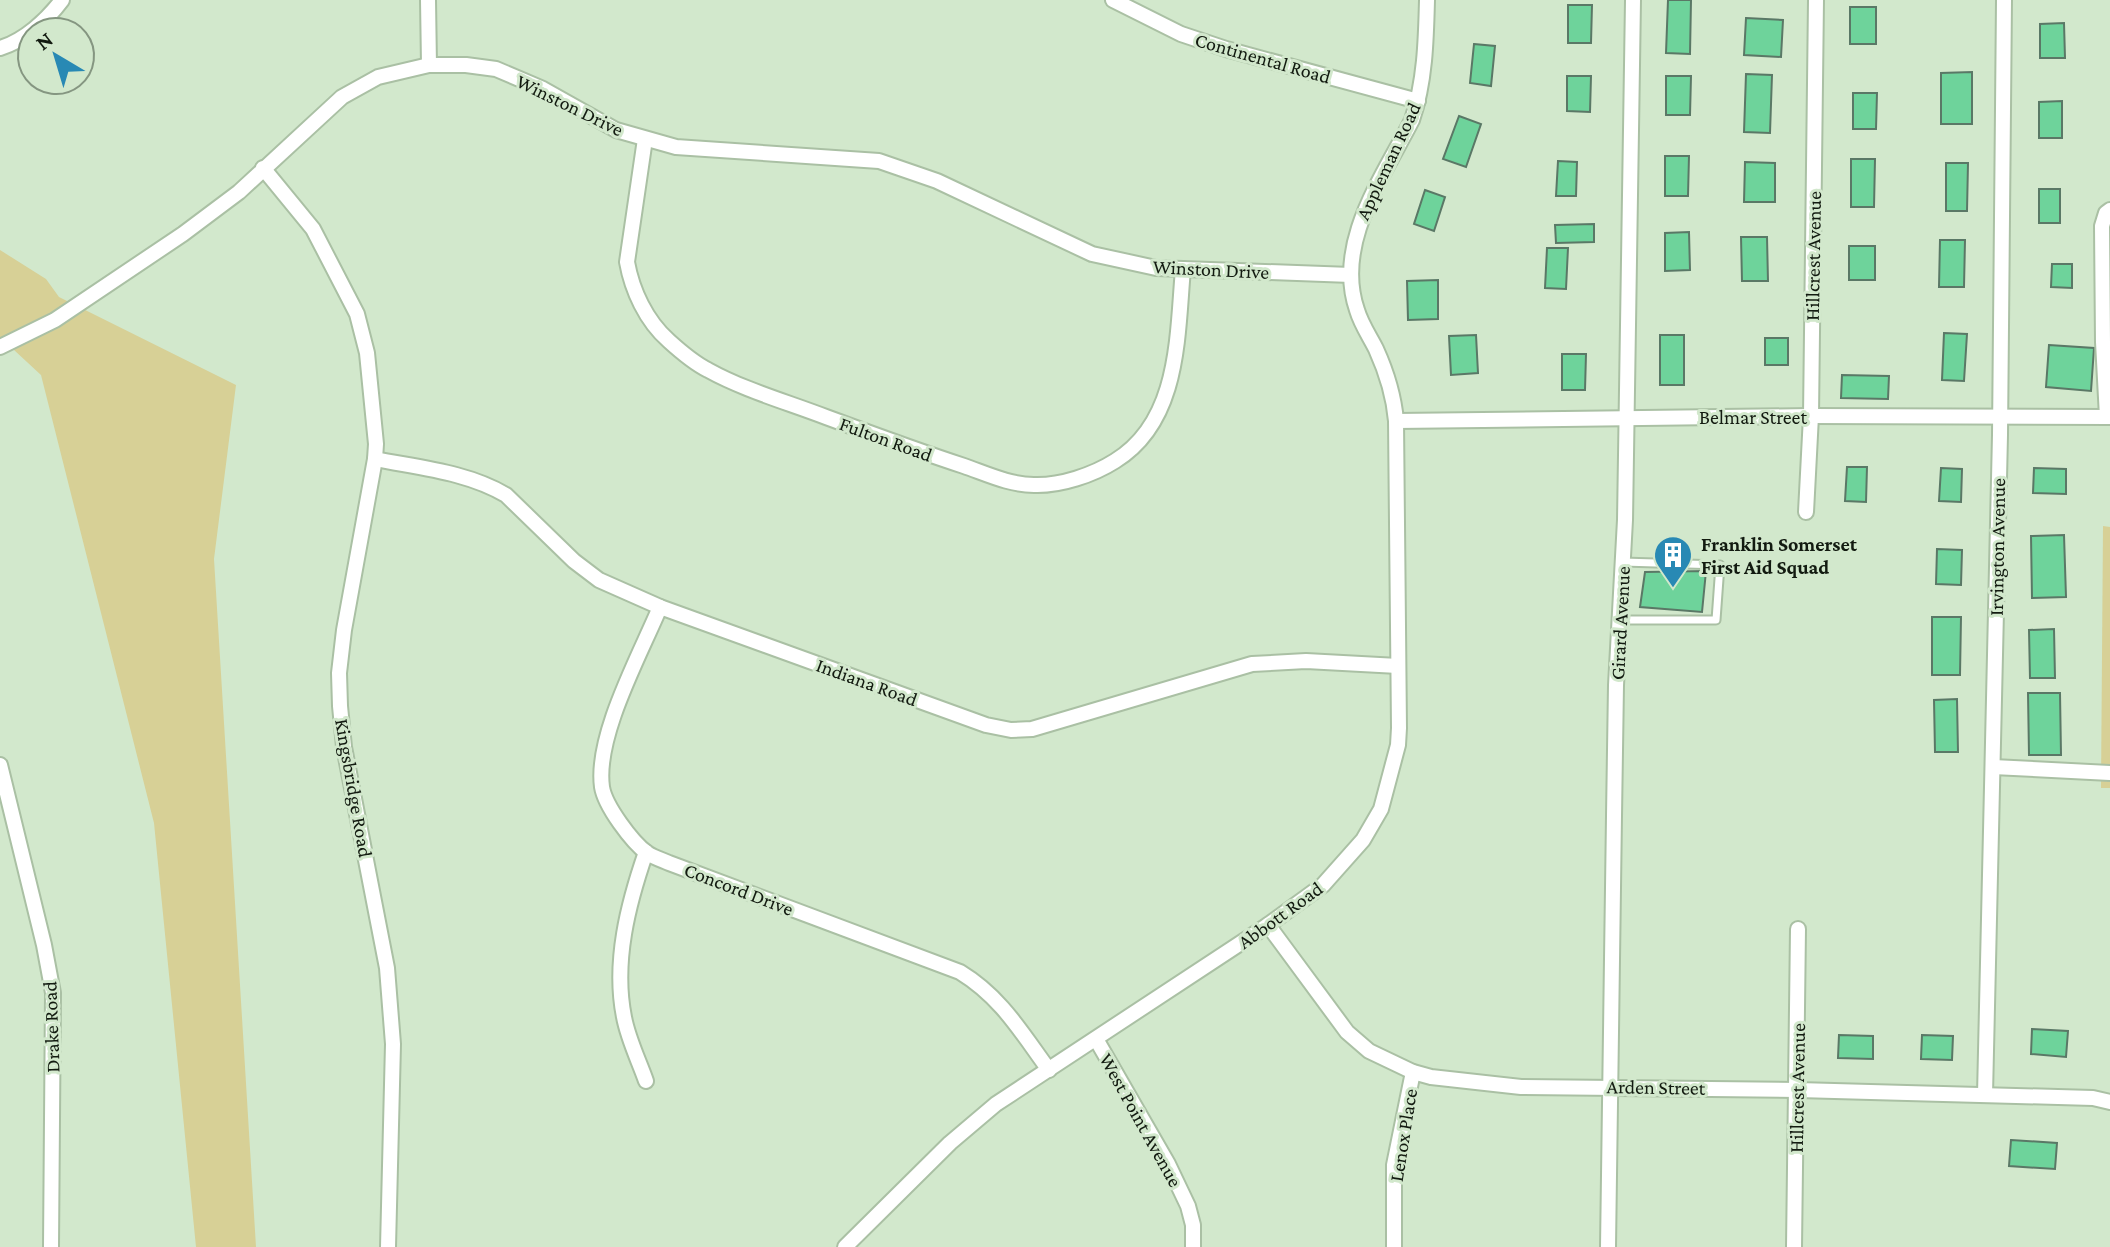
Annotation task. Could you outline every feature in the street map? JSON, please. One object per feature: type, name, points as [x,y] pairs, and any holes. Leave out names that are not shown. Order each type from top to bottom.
[{"type":"street","points":[[0,48],[12,45],[50,16],[62,0]]},
{"type":"street","points":[[428,0],[429,65]]},
{"type":"street","name":"Continental Road","points":[[1113,0],[1181,34],[1226,49],[1418,101]]},
{"type":"street","name":"Appleman Road","points":[[1351,275],[1357,229],[1412,120],[1418,101],[1427,34],[1427,0]]},
{"type":"street","name":"Girard Avenue","points":[[1608,1247],[1614,801],[1623,562],[1633,0]]},
{"type":"street","name":"Hillcrest Avenue","points":[[1806,512],[1811,416],[1816,0]]},
{"type":"street","name":"Irvington Avenue","points":[[1985,1095],[2000,417],[2004,0]]},
{"type":"street","name":"Winston Drive","points":[[0,347],[55,320],[183,234],[239,192],[342,97],[378,77],[429,65],[496,69],[543,89],[616,130],[676,147],[879,161],[937,181],[1092,254],[1156,268],[1351,275]]},
{"type":"street","name":"Fulton Road","points":[[645,139],[627,262],[631,281],[646,313],[667,340],[707,370],[910,448],[1014,483],[1037,486],[1082,477],[1116,461],[1150,426],[1167,396],[1175,360],[1183,269]]},
{"type":"street","name":"Kingsbridge Road","points":[[263,168],[313,229],[357,314],[367,353],[375,459],[344,630],[340,695],[344,747],[387,968],[393,1044],[388,1247]]},
{"type":"street","points":[[2109,417],[2102,226],[2110,210]]},
{"type":"street","name":"Abbott Road","points":[[845,1247],[950,1143],[996,1104],[1268,925],[1323,885],[1363,840],[1381,809],[1398,745],[1396,421],[1394,403],[1378,354],[1356,309],[1351,275]]},
{"type":"street","name":"Belmar Street","points":[[1396,421],[1811,416],[2109,417]]},
{"type":"street","name":"Indiana Road","points":[[375,459],[465,476],[493,487],[506,495],[574,561],[599,580],[660,607],[986,725],[1011,730],[1032,729],[1252,664],[1306,661],[1398,666]]},
{"type":"street","name":"Concord Drive","points":[[660,607],[611,725],[603,752],[602,788],[622,825],[646,852],[669,863],[960,972],[983,986],[995,998],[1049,1070]]},
{"type":"street","name":"Drake Road","points":[[0,765],[53,993],[51,1247]]},
{"type":"street","points":[[1993,767],[2110,773]]},
{"type":"street","points":[[646,852],[633,889],[624,930],[620,985],[624,1019],[646,1081]]},
{"type":"street","name":"Arden Street","points":[[1268,925],[1347,1032],[1369,1051],[1431,1077],[1521,1087],[1798,1090],[2093,1098],[2110,1102]]},
{"type":"street","name":"Hillcrest Avenue","points":[[1794,1247],[1798,929]]},
{"type":"street","name":"West Point Avenue","points":[[1096,1039],[1168,1164],[1188,1206],[1193,1225],[1193,1247]]},
{"type":"street","name":"Lenox Place","points":[[1394,1247],[1394,1165],[1413,1072]]},
{"type":"lane","points":[[1620,620],[1716,620],[1720,565],[1623,562]]},
{"type":"shaded area","points":[[0,250],[46,279],[59,297],[236,385],[214,559],[256,1247],[196,1247],[154,823],[41,375],[0,337]]},
{"type":"shaded area","points":[[2103,526],[2110,527],[2110,788],[2101,788]]},
{"type":"building","points":[[1668,0],[1691,0],[1690,54],[1666,53]]},
{"type":"building","points":[[1568,5],[1592,5],[1591,43],[1568,43]]},
{"type":"building","points":[[1850,7],[1876,7],[1876,44],[1850,44]]},
{"type":"building","points":[[1746,18],[1783,20],[1781,57],[1744,55]]},
{"type":"building","points":[[2064,23],[2065,58],[2040,58],[2040,24]]},
{"type":"building","points":[[1474,44],[1495,46],[1491,86],[1470,83]]},
{"type":"building","points":[[1972,72],[1972,124],[1941,124],[1941,73]]},
{"type":"building","points":[[1746,74],[1772,75],[1770,133],[1744,132]]},
{"type":"building","points":[[1567,76],[1591,76],[1590,112],[1567,111]]},
{"type":"building","points":[[1666,76],[1691,76],[1690,115],[1666,115]]},
{"type":"building","points":[[1853,93],[1877,93],[1876,129],[1853,129]]},
{"type":"building","points":[[2062,101],[2062,138],[2039,138],[2039,102]]},
{"type":"building","points":[[1459,116],[1481,124],[1466,167],[1443,159]]},
{"type":"building","points":[[1665,156],[1689,156],[1688,196],[1665,196]]},
{"type":"building","points":[[1851,159],[1875,159],[1874,207],[1851,207]]},
{"type":"building","points":[[1558,161],[1577,162],[1576,196],[1556,196]]},
{"type":"building","points":[[1745,162],[1775,163],[1775,202],[1744,202]]},
{"type":"building","points":[[1946,163],[1968,163],[1967,211],[1946,211]]},
{"type":"building","points":[[2039,189],[2060,189],[2060,223],[2039,223]]},
{"type":"building","points":[[1425,190],[1445,197],[1434,231],[1414,224]]},
{"type":"building","points":[[1594,224],[1594,242],[1556,243],[1555,225]]},
{"type":"building","points":[[1689,232],[1690,270],[1665,271],[1665,233]]},
{"type":"building","points":[[1741,237],[1767,237],[1768,281],[1742,281]]},
{"type":"building","points":[[1940,240],[1965,240],[1964,287],[1939,287]]},
{"type":"building","points":[[1849,246],[1875,246],[1875,280],[1849,280]]},
{"type":"building","points":[[1547,248],[1568,248],[1566,289],[1545,288]]},
{"type":"building","points":[[2052,264],[2072,264],[2072,288],[2051,287]]},
{"type":"building","points":[[1438,280],[1438,319],[1408,320],[1407,281]]},
{"type":"building","points":[[1944,333],[1967,334],[1964,381],[1942,380]]},
{"type":"building","points":[[1476,335],[1478,373],[1451,375],[1449,336]]},
{"type":"building","points":[[1660,335],[1684,335],[1684,385],[1660,385]]},
{"type":"building","points":[[1765,338],[1788,338],[1788,365],[1765,365]]},
{"type":"building","points":[[2049,345],[2094,348],[2091,391],[2046,387]]},
{"type":"building","points":[[1562,354],[1586,354],[1585,390],[1562,390]]},
{"type":"building","points":[[1842,375],[1889,376],[1888,399],[1841,398]]},
{"type":"building","points":[[1847,467],[1867,467],[1866,502],[1845,501]]},
{"type":"building","points":[[1941,468],[1962,469],[1961,502],[1939,501]]},
{"type":"building","points":[[2034,468],[2066,469],[2066,494],[2033,493]]},
{"type":"building","points":[[2064,535],[2066,597],[2032,598],[2031,536]]},
{"type":"building","points":[[1937,549],[1962,550],[1961,585],[1936,584]]},
{"type":"building","name":"Franklin Somerset First Aid Squad","points":[[1706,571],[1702,612],[1640,607],[1645,572]]},
{"type":"building","points":[[1932,617],[1961,617],[1960,675],[1932,675]]},
{"type":"building","points":[[2054,629],[2055,678],[2030,678],[2029,630]]},
{"type":"building","points":[[2028,693],[2060,693],[2061,755],[2029,755]]},
{"type":"building","points":[[1957,699],[1958,752],[1935,752],[1934,700]]},
{"type":"building","points":[[2032,1029],[2068,1031],[2066,1057],[2031,1054]]},
{"type":"building","points":[[1839,1035],[1873,1036],[1873,1059],[1838,1058]]},
{"type":"building","points":[[1922,1035],[1953,1036],[1952,1060],[1921,1059]]},
{"type":"building","points":[[2011,1140],[2057,1143],[2055,1169],[2009,1166]]},
{"type":"place","name":"Franklin Somerset First Aid Squad","points":[[1673,589]]}]
